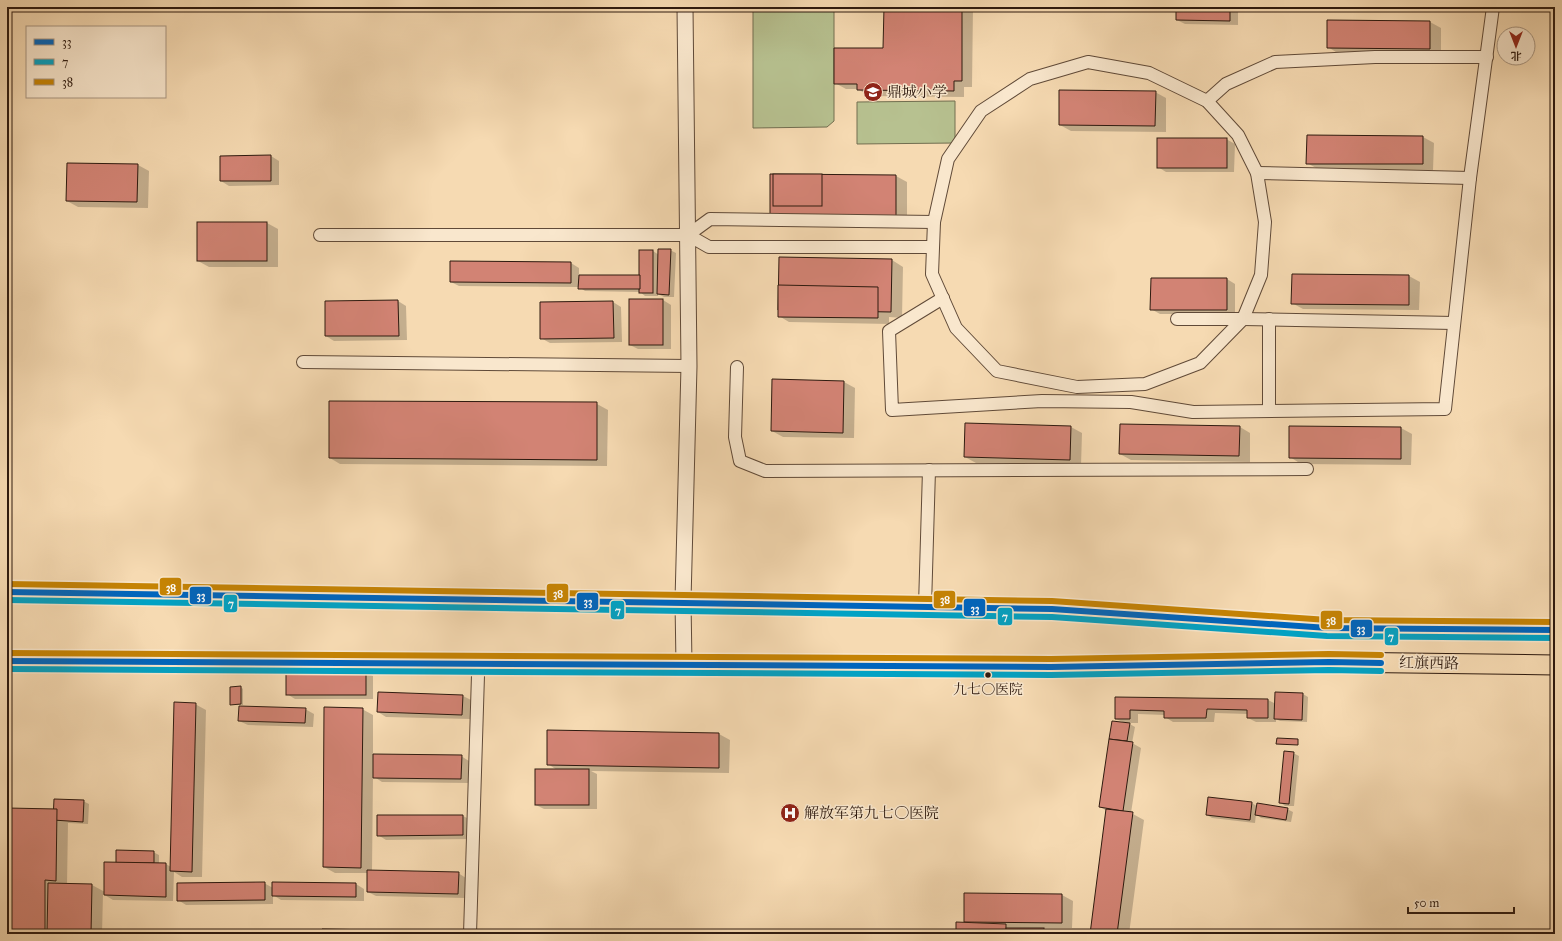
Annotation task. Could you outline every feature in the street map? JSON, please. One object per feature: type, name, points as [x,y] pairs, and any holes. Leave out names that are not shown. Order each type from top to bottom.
[{"type":"main road","points":[[7,592],[1052,609],[1328,628],[1555,630]]},
{"type":"main road","name":"红旗西路","points":[[7,661],[1051,667],[1329,662],[1555,665]]},
{"type":"street","points":[[684,665],[688,366],[685,7]]},
{"type":"street","points":[[943,298],[889,330],[892,410],[1042,401],[1131,402],[1193,412],[1445,409],[1470,178],[1493,7]]},
{"type":"street","points":[[1207,101],[1226,84],[1275,62],[1375,57],[1486,57]]},
{"type":"street","points":[[1088,62],[1149,72],[1207,101],[1238,135],[1257,173],[1265,222],[1261,276],[1243,318],[1200,362],[1145,384],[1077,387],[997,371],[956,328],[932,274],[934,222],[948,159],[981,111],[1030,79],[1088,62]]},
{"type":"street","points":[[1257,173],[1470,178]]},
{"type":"street","points":[[688,235],[710,219],[934,222]]},
{"type":"street","points":[[320,235],[688,235],[709,247],[932,247]]},
{"type":"street","points":[[1178,319],[1243,318],[1454,322]]},
{"type":"street","points":[[1269,319],[1269,411]]},
{"type":"street","points":[[303,362],[688,366]]},
{"type":"street","points":[[737,367],[735,437],[740,461],[765,471],[1307,469]]},
{"type":"street","points":[[1077,387],[1078,402]]},
{"type":"street","points":[[925,606],[928,470]]},
{"type":"street","points":[[470,934],[478,675]]},
{"type":"green space","points":[[753,7],[834,7],[834,121],[827,127],[753,128]]},
{"type":"green space","points":[[955,101],[955,143],[857,144],[857,102]]},
{"type":"building","points":[[884,7],[962,7],[962,81],[954,81],[954,91],[857,90],[857,84],[834,84],[834,48],[883,48]]},
{"type":"building","points":[[1176,7],[1230,7],[1230,21],[1176,20]]},
{"type":"building","points":[[1327,20],[1430,21],[1430,49],[1327,48]]},
{"type":"building","points":[[1059,90],[1156,91],[1155,126],[1059,125]]},
{"type":"building","points":[[1307,135],[1423,136],[1423,164],[1306,164]]},
{"type":"building","points":[[1157,138],[1227,138],[1227,168],[1157,168]]},
{"type":"building","points":[[271,155],[271,181],[220,181],[220,156]]},
{"type":"building","points":[[67,163],[138,164],[137,202],[66,201]]},
{"type":"building","points":[[770,174],[896,175],[896,217],[770,216]]},
{"type":"building","points":[[773,174],[822,174],[822,206],[773,206]]},
{"type":"building","points":[[197,222],[267,222],[267,261],[197,261]]},
{"type":"building","points":[[658,249],[671,249],[669,295],[657,294]]},
{"type":"building","points":[[639,250],[653,250],[653,293],[639,293]]},
{"type":"building","points":[[779,257],[892,259],[891,312],[778,310]]},
{"type":"building","points":[[450,261],[571,262],[571,283],[450,282]]},
{"type":"building","points":[[1292,274],[1409,275],[1409,305],[1291,304]]},
{"type":"building","points":[[579,275],[640,275],[640,289],[578,289]]},
{"type":"building","points":[[1151,278],[1227,278],[1227,310],[1150,310]]},
{"type":"building","points":[[778,285],[878,287],[878,318],[778,317]]},
{"type":"building","points":[[629,299],[663,299],[663,345],[629,345]]},
{"type":"building","points":[[398,300],[399,336],[325,336],[325,301]]},
{"type":"building","points":[[613,301],[614,338],[540,339],[540,302]]},
{"type":"building","points":[[772,379],[844,381],[843,433],[771,431]]},
{"type":"building","points":[[329,401],[597,402],[597,460],[329,458]]},
{"type":"building","points":[[965,423],[1071,426],[1070,460],[964,457]]},
{"type":"building","points":[[1120,424],[1240,426],[1239,456],[1119,454]]},
{"type":"building","points":[[1289,426],[1401,427],[1401,459],[1289,458]]},
{"type":"building","points":[[286,671],[366,671],[366,695],[286,695]]},
{"type":"building","points":[[241,686],[241,704],[230,705],[230,687]]},
{"type":"building","points":[[378,692],[463,695],[462,715],[377,712]]},
{"type":"building","points":[[1275,692],[1303,693],[1302,720],[1274,719]]},
{"type":"building","points":[[1115,697],[1268,699],[1268,718],[1247,718],[1247,710],[1207,709],[1206,718],[1164,718],[1164,711],[1130,710],[1130,719],[1115,719]]},
{"type":"building","points":[[174,702],[196,703],[192,872],[170,871]]},
{"type":"building","points":[[239,706],[306,708],[305,723],[238,721]]},
{"type":"building","points":[[324,707],[363,708],[361,868],[323,867]]},
{"type":"building","points":[[1112,721],[1130,723],[1127,741],[1109,739]]},
{"type":"building","points":[[547,730],[719,733],[719,768],[547,765]]},
{"type":"building","points":[[1277,738],[1298,739],[1298,745],[1276,744]]},
{"type":"building","points":[[1109,739],[1133,742],[1123,811],[1099,807]]},
{"type":"building","points":[[1284,751],[1294,752],[1289,804],[1279,803]]},
{"type":"building","points":[[373,754],[462,755],[461,779],[373,778]]},
{"type":"building","points":[[535,769],[589,769],[589,805],[535,805]]},
{"type":"building","points":[[1208,797],[1252,802],[1250,820],[1206,815]]},
{"type":"building","points":[[54,799],[84,800],[83,822],[53,820]]},
{"type":"building","points":[[1257,803],[1288,808],[1286,820],[1255,815]]},
{"type":"building","points":[[7,808],[57,809],[56,881],[45,880],[45,934],[7,934]]},
{"type":"building","points":[[1106,809],[1133,812],[1117,934],[1090,934]]},
{"type":"building","points":[[377,815],[463,815],[463,835],[377,836]]},
{"type":"building","points":[[116,850],[154,851],[154,863],[116,863]]},
{"type":"building","points":[[104,862],[166,863],[166,897],[104,895]]},
{"type":"building","points":[[367,870],[459,872],[458,894],[367,892]]},
{"type":"building","points":[[265,882],[265,900],[177,901],[177,883]]},
{"type":"building","points":[[272,882],[356,883],[356,897],[272,896]]},
{"type":"building","points":[[48,883],[92,884],[91,934],[47,934]]},
{"type":"building","points":[[964,893],[1062,894],[1062,923],[964,922]]},
{"type":"building","points":[[956,922],[1006,924],[1006,934],[956,934]]},
{"type":"building","points":[[1006,928],[1044,928],[1044,934],[1006,934]]},
{"type":"building","points":[[322,929],[379,930],[379,934],[322,934]]},
{"type":"transit line","name":"38","points":[[7,584],[1052,601],[1328,620],[1555,622]]},
{"type":"transit line","name":"33","points":[[7,592],[1052,609],[1328,628],[1555,630]]},
{"type":"transit line","name":"7","points":[[7,600],[1052,617],[1327,636],[1555,638]]},
{"type":"transit line","name":"38","points":[[7,653],[1051,659],[1329,654],[1381,655]]},
{"type":"transit line","name":"33","points":[[7,661],[1051,667],[1329,662],[1381,663]]},
{"type":"transit line","name":"7","points":[[7,669],[1051,675],[1329,670],[1381,671]]},
{"type":"place","name":"鼎城小学","points":[[873,92]]},
{"type":"place","name":"九七〇医院","points":[[988,675]]},
{"type":"place","name":"解放军第九七〇医院","points":[[790,813]]}]
